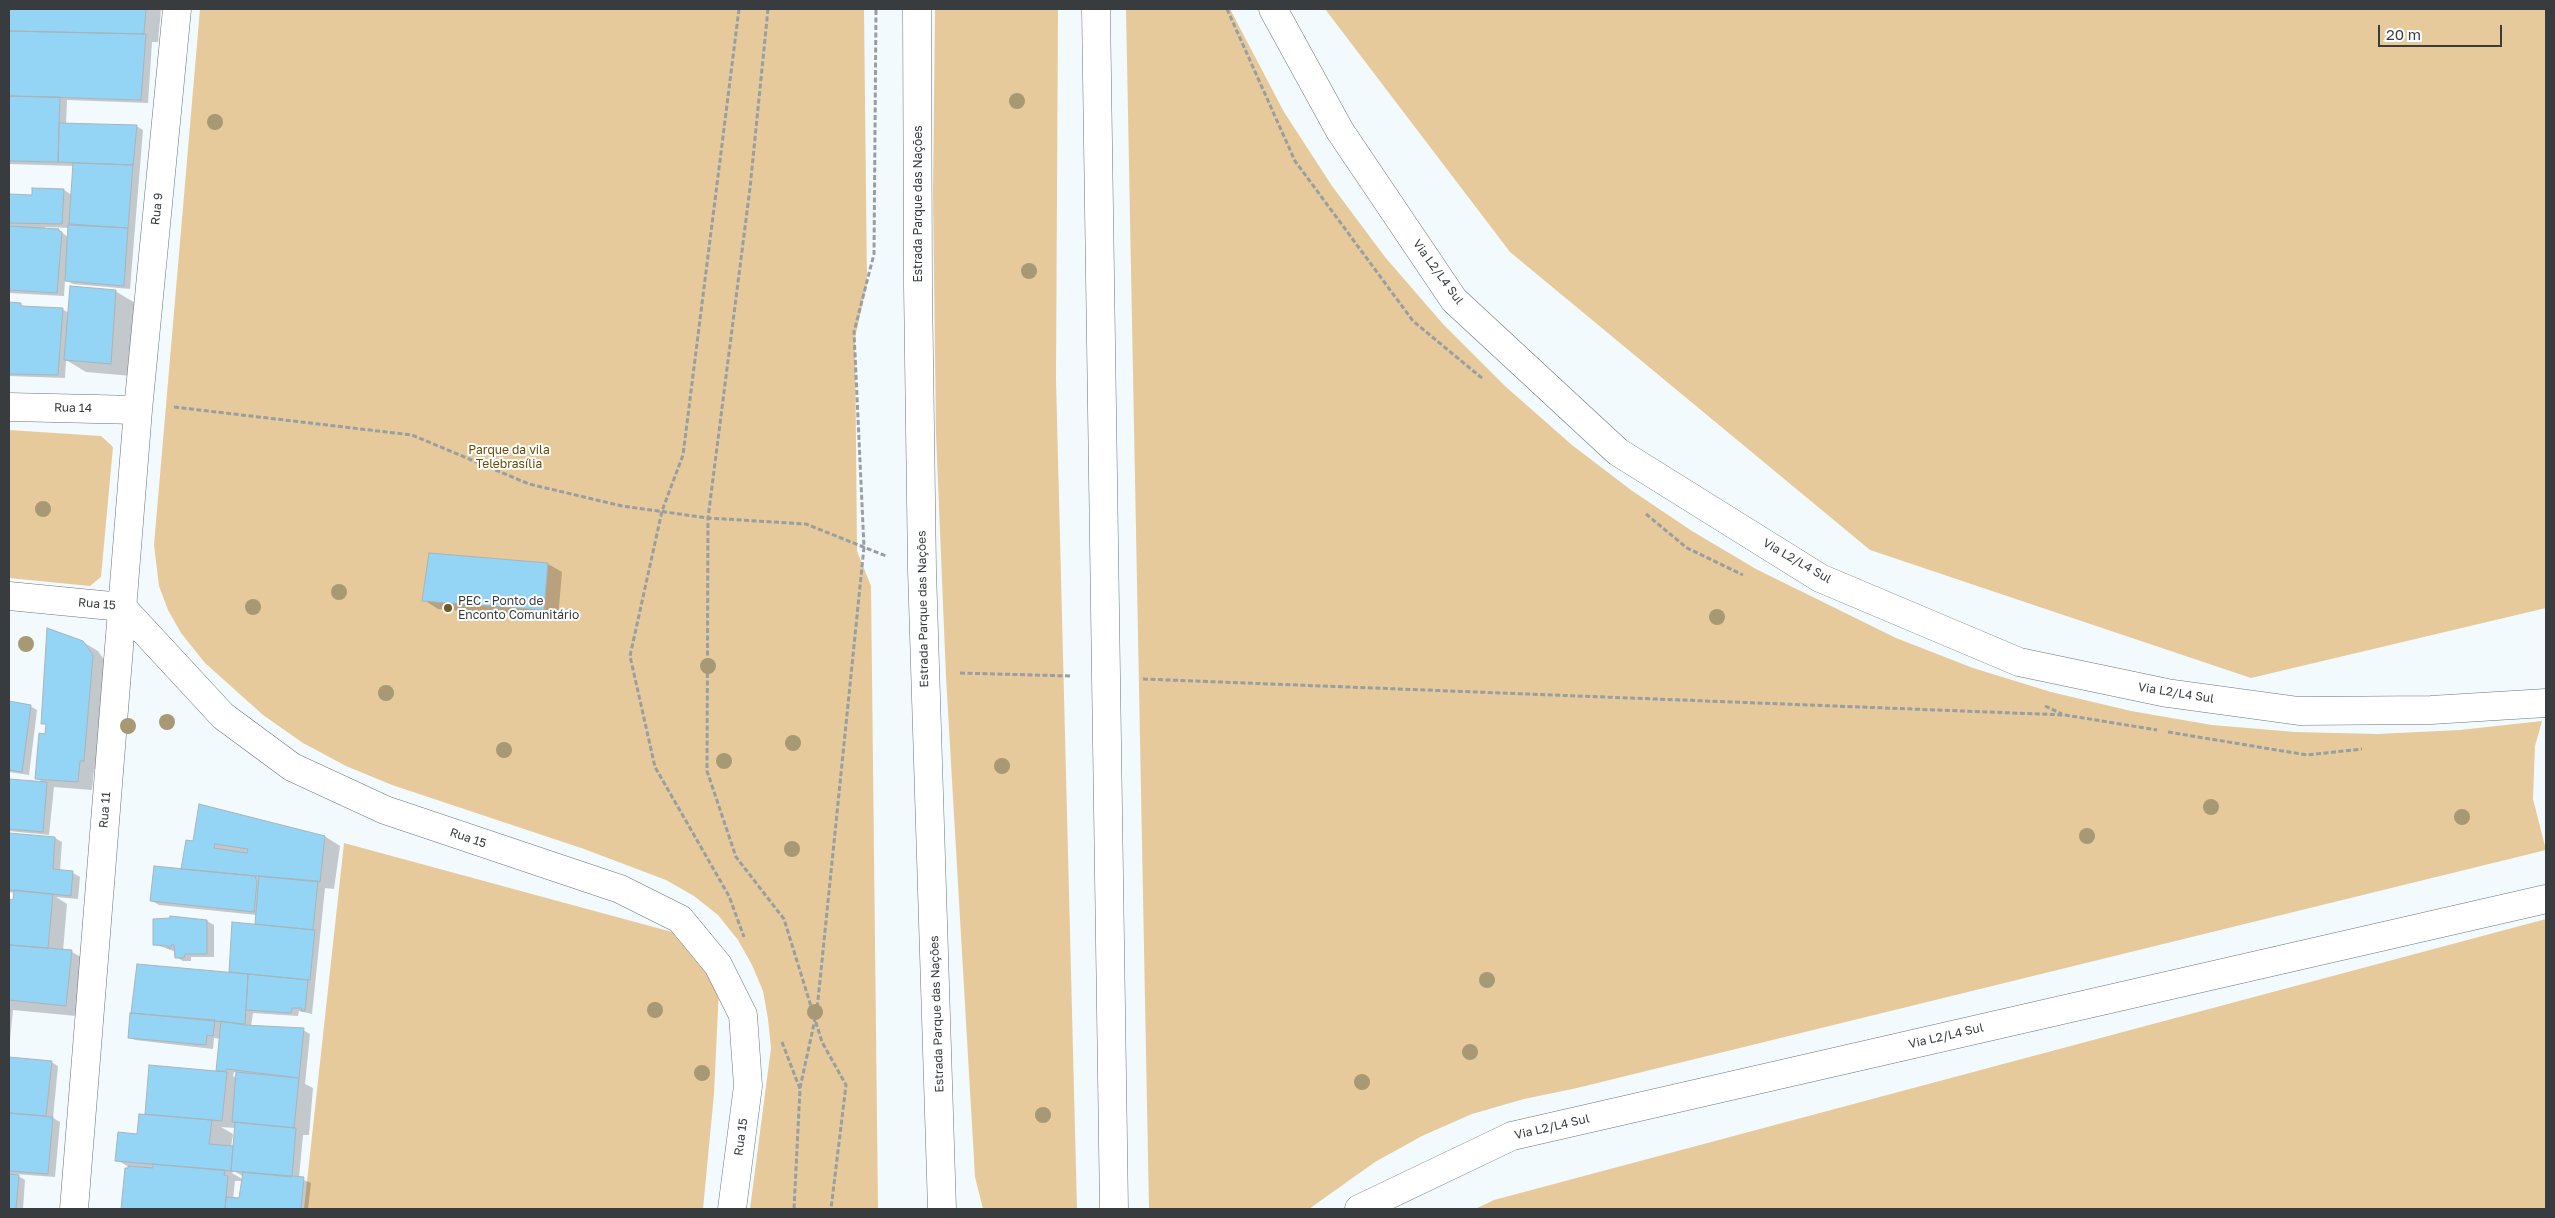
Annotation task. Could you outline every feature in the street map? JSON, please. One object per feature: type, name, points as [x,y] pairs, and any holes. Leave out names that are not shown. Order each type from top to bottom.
[{"type":"main road","name":"Rua 9","points":[[138,410],[177,9]]},
{"type":"main road","name":"Estrada Parque das Nações","points":[[917,9],[918,286],[924,672],[942,1209]]},
{"type":"main road","points":[[1096,9],[1114,1209]]},
{"type":"main road","name":"Via L2/L4 Sul","points":[[1273,9],[1340,131],[1454,300],[1618,452],[1820,578],[2019,662],[2167,693],[2299,711],[2431,710],[2546,703]]},
{"type":"main road","name":"Rua 14","points":[[9,407],[138,410]]},
{"type":"main road","name":"Rua 11","points":[[74,1209],[138,410]]},
{"type":"main road","name":"Rua 15","points":[[9,596],[122,607],[223,716],[292,767],[385,810],[620,889],[680,919],[718,965],[743,1015],[748,1086],[732,1209]]},
{"type":"main road","name":"Via L2/L4 Sul","points":[[1359,1209],[1512,1136],[2546,899]]},
{"type":"path","points":[[739,9],[683,455],[662,511],[630,656],[655,767],[729,896],[746,942]]},
{"type":"path","points":[[768,9],[750,188],[708,518],[707,771],[736,857],[784,919],[822,1042],[846,1085],[831,1209]]},
{"type":"path","points":[[794,1209],[800,1089],[817,1010],[864,547],[854,332],[874,254],[876,9]]},
{"type":"path","points":[[138,410],[165,406],[412,435],[529,484],[622,506],[708,518],[806,524],[922,570]]},
{"type":"path","points":[[924,672],[1106,677],[2065,715],[2307,755],[2366,748]]},
{"type":"path","points":[[780,1034],[800,1089]]},
{"type":"green space","name":"Parque da vila Telebrasília","points":[[200,9],[864,9],[867,283],[855,338],[857,551],[871,586],[878,1209],[750,1209],[771,1048],[768,1019],[763,991],[752,965],[738,940],[718,915],[694,896],[666,880],[584,849],[392,785],[346,766],[303,743],[263,715],[205,663],[181,633],[168,610],[159,586],[154,545]]},
{"type":"green space","points":[[935,9],[1058,9],[1056,379],[1077,1209],[983,1209],[975,1177],[946,677],[936,434],[933,191]]},
{"type":"green space","points":[[1126,9],[1230,9],[1284,112],[1332,186],[1385,257],[1443,324],[1505,386],[1572,445],[1631,490],[1692,531],[1756,569],[1896,638],[1973,668],[2051,692],[2131,711],[2212,725],[2295,732],[2377,734],[2460,730],[2542,721],[2535,746],[2533,799],[2546,850],[1577,1088],[1524,1099],[1472,1114],[1422,1136],[1375,1162],[1309,1209],[1149,1209]]},
{"type":"green space","points":[[1325,9],[2546,9],[2546,608],[2251,678],[1870,550],[1510,252]]},
{"type":"green space","points":[[9,430],[101,436],[113,447],[101,577],[90,586],[9,578]]},
{"type":"green space","points":[[344,843],[672,932],[719,989],[714,1094],[703,1209],[304,1209]]},
{"type":"green space","points":[[2546,919],[2546,1209],[1475,1209],[1494,1200]]},
{"type":"building","points":[[9,9],[146,9],[144,34],[9,31]]},
{"type":"building","points":[[9,31],[146,34],[141,100],[9,96]]},
{"type":"building","points":[[9,96],[60,97],[58,162],[9,161]]},
{"type":"building","points":[[59,123],[137,125],[133,165],[58,162]]},
{"type":"building","points":[[73,163],[133,165],[128,228],[69,224]]},
{"type":"building","points":[[32,188],[64,189],[62,224],[9,223],[9,194],[32,195]]},
{"type":"building","points":[[68,225],[128,228],[124,286],[65,281]]},
{"type":"building","points":[[9,226],[59,229],[62,232],[57,293],[9,290]]},
{"type":"building","points":[[70,286],[116,290],[111,364],[64,360]]},
{"type":"building","points":[[9,302],[21,303],[21,306],[63,308],[58,375],[9,374]]},
{"type":"building","points":[[429,553],[548,563],[544,610],[422,601]]},
{"type":"building","points":[[47,628],[83,641],[93,655],[84,761],[80,761],[78,782],[35,779],[39,733],[45,734],[46,724],[41,724]]},
{"type":"building","points":[[9,701],[31,705],[22,772],[9,770]]},
{"type":"building","points":[[9,779],[47,782],[43,832],[9,829]]},
{"type":"building","points":[[199,804],[325,836],[320,882],[181,869],[186,840],[193,841]],"holes":[[[215,844],[248,849],[247,853],[214,848]]]},
{"type":"building","points":[[9,833],[55,837],[53,869],[73,871],[71,896],[9,890]]},
{"type":"building","points":[[154,866],[255,876],[257,882],[254,912],[150,901]]},
{"type":"building","points":[[259,876],[318,881],[313,930],[255,924]]},
{"type":"building","points":[[14,890],[53,894],[48,948],[9,945],[9,899],[13,900]]},
{"type":"building","points":[[170,916],[207,920],[207,954],[185,954],[184,958],[175,958],[174,945],[168,948],[168,946],[153,945],[153,919],[170,918]]},
{"type":"building","points":[[232,922],[315,930],[310,980],[229,972]]},
{"type":"building","points":[[9,945],[72,950],[66,1006],[9,1000]]},
{"type":"building","points":[[137,964],[248,974],[245,1024],[131,1013]]},
{"type":"building","points":[[248,974],[308,980],[305,1011],[301,1011],[302,1008],[292,1008],[291,1013],[246,1010]]},
{"type":"building","points":[[130,1013],[215,1020],[213,1036],[207,1035],[206,1045],[128,1038]]},
{"type":"building","points":[[221,1021],[244,1025],[304,1028],[299,1078],[227,1069],[226,1071],[216,1071]]},
{"type":"building","points":[[9,1057],[52,1061],[46,1116],[9,1113]]},
{"type":"building","points":[[149,1065],[227,1072],[222,1121],[145,1114]]},
{"type":"building","points":[[236,1072],[299,1078],[294,1128],[232,1122]]},
{"type":"building","points":[[9,1113],[53,1117],[48,1174],[9,1171]]},
{"type":"building","points":[[139,1114],[212,1120],[209,1144],[233,1146],[231,1171],[115,1161],[118,1132],[137,1134]]},
{"type":"building","points":[[235,1122],[296,1128],[292,1177],[231,1171]]},
{"type":"building","points":[[153,1164],[225,1170],[224,1175],[228,1176],[225,1209],[121,1209],[125,1168],[128,1168],[128,1166],[153,1168]]},
{"type":"building","points":[[243,1172],[304,1177],[301,1209],[225,1209],[226,1197],[239,1198]]},
{"type":"building","points":[[9,1174],[19,1175],[16,1209],[9,1209]]},
{"type":"place","name":"PEC - Ponto de Enconto Comunitário","points":[[448,608]]}]
